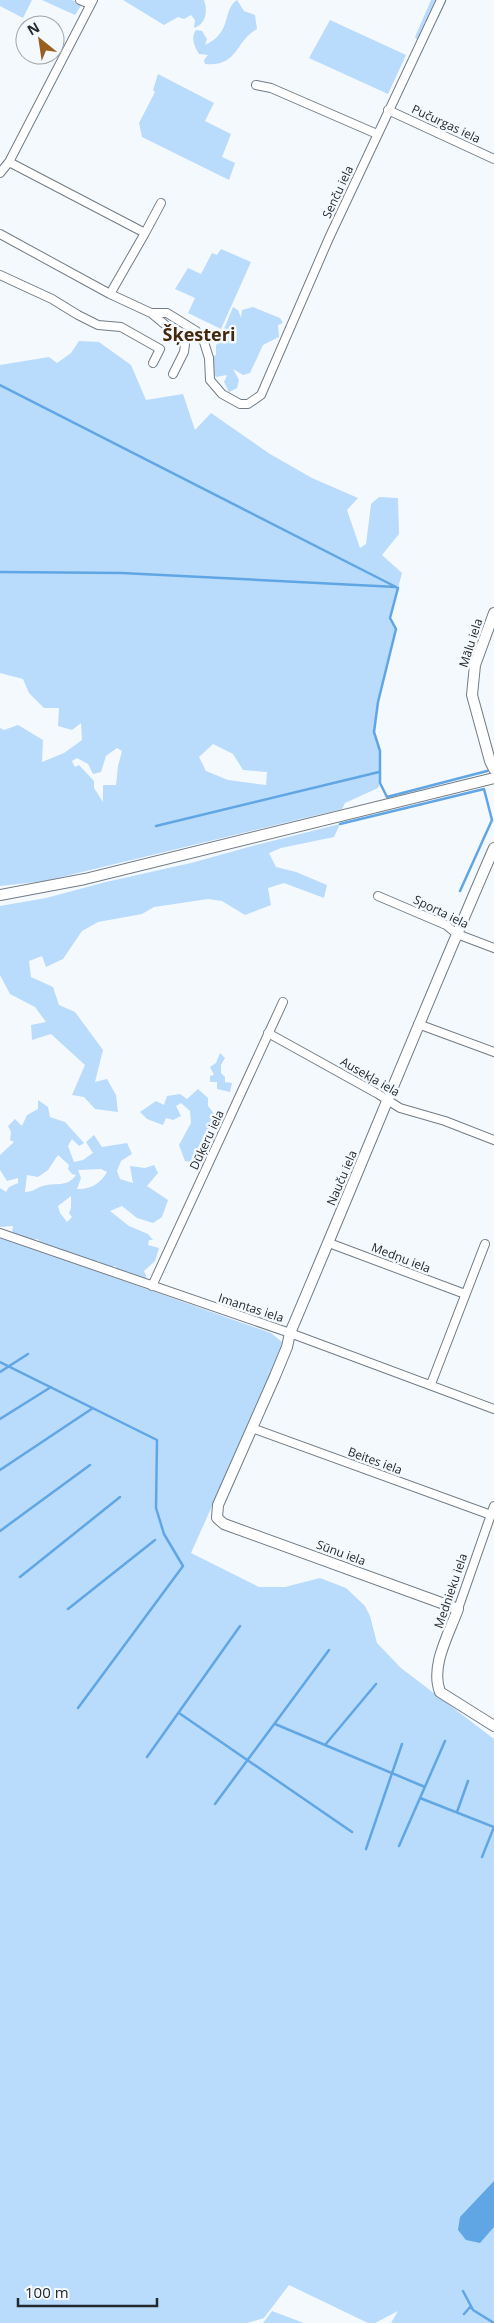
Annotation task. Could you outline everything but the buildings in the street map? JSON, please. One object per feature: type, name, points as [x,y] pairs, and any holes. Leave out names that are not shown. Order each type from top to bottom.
[{"type":"street","points":[[0,173],[9,162],[91,2],[80,0]]},
{"type":"street","name":"Senču iela","points":[[151,313],[167,314],[196,331],[204,342],[210,380],[222,394],[240,404],[248,404],[261,395],[329,238],[441,0]]},
{"type":"street","points":[[256,85],[271,88],[377,134]]},
{"type":"street","name":"Pučurgas iela","points":[[388,110],[494,159]]},
{"type":"street","points":[[9,162],[145,233]]},
{"type":"street","points":[[110,294],[161,203]]},
{"type":"street","points":[[0,234],[110,294],[151,313],[181,338],[185,344],[184,352],[173,374]]},
{"type":"street","points":[[0,275],[52,299],[98,325],[121,327],[160,349],[153,363]]},
{"type":"street","name":"Mālu iela","points":[[494,612],[475,665],[472,695],[490,761],[494,768]]},
{"type":"street","points":[[0,895],[85,880],[494,778]]},
{"type":"street","name":"Nauču iela","points":[[218,1518],[218,1505],[287,1347],[290,1332],[389,1100],[418,1024],[494,848]]},
{"type":"street","name":"Sporta iela","points":[[378,896],[446,925],[457,934],[494,948]]},
{"type":"street","name":"Dūķeru iela","points":[[152,1286],[283,1002]]},
{"type":"street","points":[[418,1024],[494,1052]]},
{"type":"street","name":"Ausekļa iela","points":[[268,1033],[389,1100],[400,1108],[445,1121],[494,1140]]},
{"type":"street","name":"Imantas iela","points":[[0,1233],[290,1332],[494,1409]]},
{"type":"street","name":"Medņu iela","points":[[328,1242],[465,1294]]},
{"type":"street","points":[[431,1384],[485,1244]]},
{"type":"street","name":"Beites iela","points":[[252,1428],[491,1514]]},
{"type":"street","name":"Mednieku iela","points":[[494,1506],[436,1672],[437,1685],[440,1692],[494,1726]]},
{"type":"street","name":"Sūnu iela","points":[[218,1518],[224,1524],[458,1609]]},
{"type":"shaded area","points":[[0,0],[32,0],[24,15],[17,15],[0,6]]},
{"type":"shaded area","points":[[42,0],[72,0],[82,4],[75,15]]},
{"type":"shaded area","points":[[123,0],[204,0],[206,13],[201,23],[194,28],[195,20],[191,15],[184,19],[178,17],[164,25]]},
{"type":"shaded area","points":[[237,0],[244,11],[255,15],[257,29],[244,40],[230,58],[216,64],[205,64],[204,60],[208,55],[199,54],[194,42],[194,33],[196,30],[202,31],[207,39],[205,45],[214,40],[223,28],[233,3]]},
{"type":"shaded area","points":[[431,0],[447,0],[438,19],[425,22],[423,29],[427,37],[422,47],[415,37]]},
{"type":"shaded area","points":[[330,20],[406,55],[388,94],[309,58]]},
{"type":"shaded area","points":[[158,74],[214,103],[205,121],[231,134],[222,157],[235,163],[229,180],[142,137],[139,123],[155,92],[153,90]]},
{"type":"shaded area","points":[[221,249],[251,262],[221,329],[188,313],[195,298],[175,289],[188,268],[201,274],[212,253],[217,255]]},
{"type":"shaded area","points":[[233,307],[238,310],[241,318],[242,310],[253,307],[280,318],[283,323],[278,325],[279,337],[263,345],[250,373],[243,375],[233,369],[239,380],[237,388],[229,392],[224,382],[227,375],[216,377],[211,368],[212,357],[216,355],[216,345],[221,341],[217,332],[224,329]]},
{"type":"shaded area","points":[[79,341],[99,342],[131,365],[146,400],[183,394],[195,430],[211,413],[270,454],[312,478],[358,498],[347,510],[360,548],[366,544],[371,504],[379,497],[398,498],[399,534],[382,555],[402,573],[390,618],[396,629],[378,702],[374,732],[380,751],[380,783],[378,788],[345,803],[342,809],[45,881],[0,886],[0,728],[4,730],[18,725],[43,740],[42,762],[64,753],[82,740],[81,723],[72,730],[58,726],[59,708],[44,708],[29,693],[23,679],[0,673],[0,365],[49,357],[57,363],[71,353]],"holes":[[[213,744],[233,754],[243,770],[267,772],[266,785],[228,780],[206,771],[199,757]],[[117,748],[122,751],[116,785],[103,785],[103,802],[94,788],[94,781],[79,765],[75,767],[72,761],[77,758],[88,764],[93,774],[101,772],[106,756]]]},
{"type":"shaded area","points":[[340,824],[334,837],[281,848],[269,853],[276,867],[296,872],[327,885],[324,898],[284,883],[268,888],[271,905],[245,915],[222,901],[208,899],[154,907],[142,914],[98,922],[82,931],[63,959],[46,967],[42,956],[29,961],[31,977],[53,987],[59,1005],[75,1012],[103,1050],[95,1082],[107,1079],[116,1095],[118,1112],[95,1109],[84,1097],[72,1095],[85,1065],[51,1034],[32,1040],[31,1025],[46,1022],[35,1007],[10,994],[0,975],[0,906],[46,898]]},
{"type":"shaded area","points":[[220,1053],[225,1058],[221,1065],[221,1073],[225,1077],[225,1082],[232,1083],[230,1092],[217,1089],[217,1082],[210,1082],[210,1076],[214,1075],[210,1067],[216,1063]]},
{"type":"shaded area","points":[[198,1089],[208,1098],[208,1106],[216,1116],[190,1162],[185,1161],[179,1145],[191,1123],[190,1111],[181,1103],[176,1106],[181,1116],[173,1120],[166,1118],[163,1125],[147,1119],[140,1112],[156,1101],[164,1105],[167,1096],[180,1094],[187,1099]]},
{"type":"shaded area","points":[[38,1100],[48,1107],[50,1117],[65,1122],[84,1143],[79,1146],[72,1139],[68,1146],[74,1162],[83,1160],[93,1153],[86,1142],[94,1135],[102,1147],[127,1143],[132,1154],[121,1161],[117,1171],[120,1179],[133,1183],[130,1166],[145,1168],[154,1165],[158,1173],[147,1186],[168,1200],[162,1217],[153,1223],[137,1218],[122,1206],[110,1211],[129,1226],[148,1234],[153,1240],[149,1240],[148,1245],[159,1248],[155,1261],[144,1271],[148,1281],[120,1273],[115,1266],[107,1269],[101,1266],[99,1261],[91,1263],[53,1246],[49,1248],[37,1239],[21,1237],[12,1233],[13,1226],[0,1227],[0,1188],[6,1192],[9,1187],[18,1183],[18,1178],[7,1181],[0,1170],[0,1155],[14,1142],[10,1140],[11,1132],[8,1126],[15,1119],[22,1126],[27,1115],[38,1109]],"holes":[[[58,1155],[69,1165],[68,1169],[72,1174],[76,1175],[73,1179],[69,1182],[48,1185],[25,1192],[27,1175],[38,1177],[48,1170]],[[101,1169],[107,1172],[95,1185],[77,1189],[81,1178],[78,1170]],[[71,1196],[69,1213],[72,1217],[67,1222],[60,1213],[58,1206]]]},
{"type":"shaded area","points":[[0,1237],[271,1333],[282,1342],[280,1354],[191,1553],[259,1587],[285,1587],[320,1578],[346,1588],[365,1606],[370,1616],[377,1643],[401,1668],[494,1739],[494,2323],[391,2323],[398,2311],[375,2323],[368,2323],[289,2285],[264,2318],[247,2323],[0,2323]]},
{"type":"shaded area","points":[[272,2311],[304,2323],[263,2323]]},
{"type":"water","points":[[494,2181],[494,2227],[480,2243],[466,2240],[458,2230],[460,2217]]},
{"type":"waterway","points":[[0,385],[398,588]]},
{"type":"waterway","points":[[0,572],[122,573],[396,587]]},
{"type":"waterway","points":[[398,588],[390,618],[396,629],[378,702],[374,732],[380,751],[380,783],[387,797],[487,771]]},
{"type":"waterway","points":[[156,826],[379,772]]},
{"type":"waterway","points":[[340,824],[484,789],[492,820],[460,891]]},
{"type":"waterway","points":[[0,1372],[28,1354]]},
{"type":"waterway","points":[[0,1362],[157,1440],[156,1508],[164,1534],[183,1566],[78,1708]]},
{"type":"waterway","points":[[0,1419],[51,1387]]},
{"type":"waterway","points":[[0,1470],[93,1408]]},
{"type":"waterway","points":[[0,1531],[90,1465]]},
{"type":"waterway","points":[[20,1577],[120,1497]]},
{"type":"waterway","points":[[68,1609],[155,1540]]},
{"type":"waterway","points":[[147,1757],[240,1626]]},
{"type":"waterway","points":[[215,1804],[329,1650]]},
{"type":"waterway","points":[[325,1745],[376,1684]]},
{"type":"waterway","points":[[179,1713],[352,1832]]},
{"type":"waterway","points":[[275,1724],[425,1787]]},
{"type":"waterway","points":[[399,1846],[445,1741]]},
{"type":"waterway","points":[[366,1849],[402,1744]]},
{"type":"waterway","points":[[457,1812],[468,1781]]},
{"type":"waterway","points":[[420,1798],[494,1827]]},
{"type":"waterway","points":[[482,1857],[494,1827]]},
{"type":"waterway","points":[[463,2291],[473,2310],[494,2323]]},
{"type":"waterway","points":[[464,2314],[471,2306]]},
{"type":"district","name":"Šķesteri","points":[[199,335]]}]
